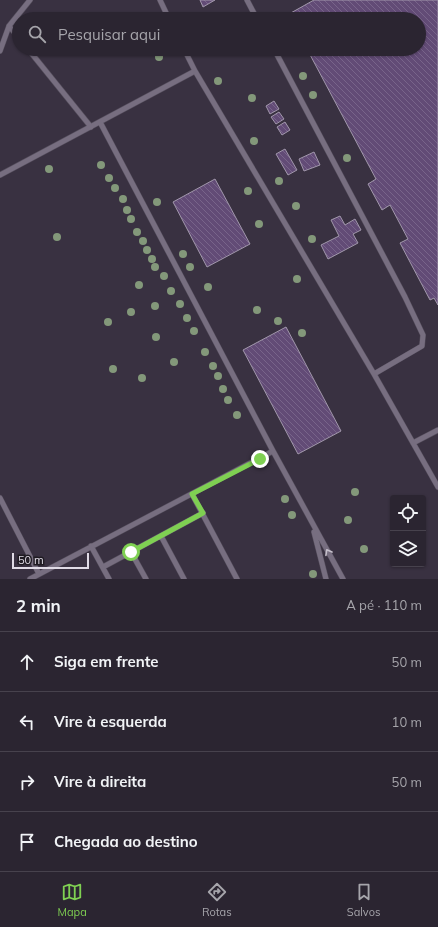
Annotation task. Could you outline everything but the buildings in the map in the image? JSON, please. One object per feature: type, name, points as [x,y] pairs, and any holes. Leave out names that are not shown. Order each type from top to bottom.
[{"type":"lane","points":[[20,12],[30,0]]},
{"type":"lane","points":[[160,0],[166,12]]},
{"type":"lane","points":[[247,0],[253,12]]},
{"type":"lane","points":[[0,51],[9,26],[12,22]]},
{"type":"lane","points":[[9,26],[12,30]]},
{"type":"lane","points":[[34,56],[91,127]]},
{"type":"lane","points":[[188,56],[374,374],[438,487]]},
{"type":"lane","points":[[278,56],[406,296],[423,335],[422,346],[374,374]]},
{"type":"lane","points":[[0,176],[195,71]]},
{"type":"lane","points":[[100,122],[273,451],[343,579]]},
{"type":"lane","points":[[413,443],[438,430]]},
{"type":"lane","points":[[30,579],[273,451]]},
{"type":"lane","points":[[192,494],[237,579]]},
{"type":"lane","points":[[0,498],[39,574]]},
{"type":"lane","points":[[102,567],[203,513]]},
{"type":"lane","points":[[313,526],[326,579]]},
{"type":"lane","points":[[162,536],[184,579]]},
{"type":"lane","points":[[91,546],[109,579]]},
{"type":"lane","points":[[131,552],[146,579]]},
{"type":"route","points":[[131,552],[203,513],[192,494],[260,459]]}]
